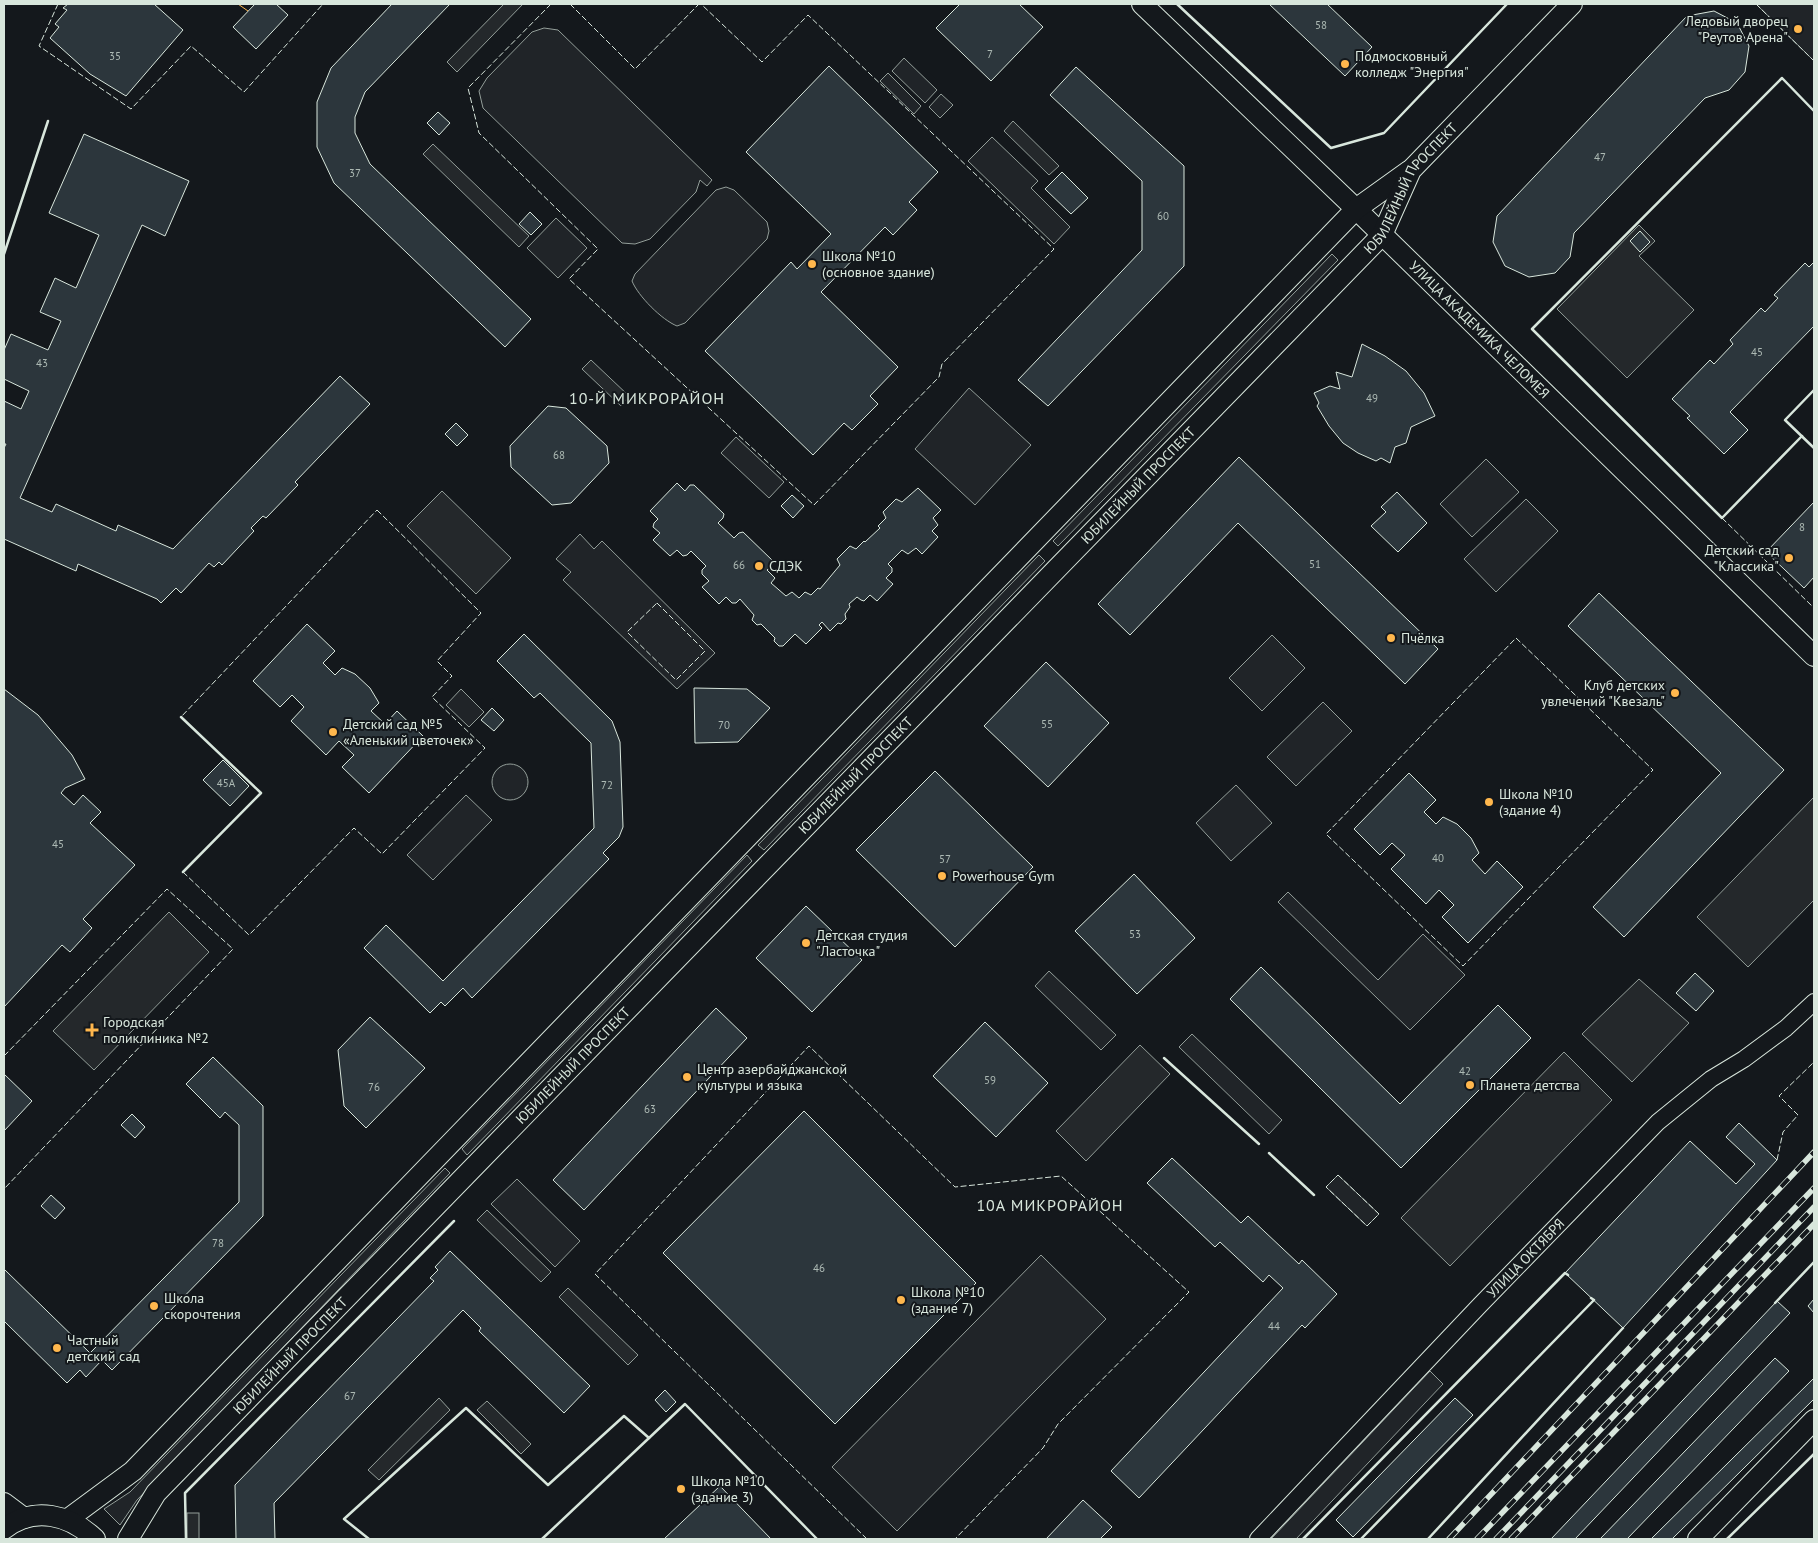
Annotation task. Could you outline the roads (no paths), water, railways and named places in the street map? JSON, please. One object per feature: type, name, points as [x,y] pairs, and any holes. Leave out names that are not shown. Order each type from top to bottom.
[{"type":"street","name":"УЛИЦА АКАДЕМИКА ЧЕЛОМЕЯ","points":[[1142,4],[1356,209],[1814,656]]},
{"type":"street","name":"ЮБИЛЕЙНЫЙ ПРОСПЕКТ","points":[[128,1539],[156,1493],[1382,235],[1411,170],[1572,4]]},
{"type":"street","points":[[68,1519],[133,1471],[1356,209],[1411,170]]},
{"type":"street","name":"УЛИЦА ОКТЯБРЯ","points":[[1258,1539],[1480,1305],[1658,1122],[1711,1079],[1744,1059],[1786,1028],[1814,1002]]},
{"type":"street","points":[[1698,1539],[1814,1420]]},
{"type":"street","points":[[4,1503],[24,1518]]},
{"type":"street","points":[[4,1529],[24,1518],[46,1515],[68,1519],[83,1528],[95,1539]]},
{"type":"railway","points":[[1449,1539],[1814,1152]]},
{"type":"railway","points":[[1477,1539],[1814,1188]]},
{"type":"railway","points":[[1496,1539],[1814,1207]]},
{"type":"railway","points":[[1511,1539],[1814,1224]]},
{"type":"place","name":"Ледовый дворец \"Реутов Арена\"","points":[[1798,29]]},
{"type":"place","name":"Подмосковный колледж \"Энергия\"","points":[[1345,64]]},
{"type":"place","name":"Школа №10 (основное здание)","points":[[812,264]]},
{"type":"place","name":"Детский сад \"Классика\"","points":[[1789,558]]},
{"type":"place","name":"СДЭК","points":[[759,566]]},
{"type":"place","name":"Пчёлка","points":[[1391,638]]},
{"type":"place","name":"Клуб детских увлечений \"Квезаль\"","points":[[1675,693]]},
{"type":"place","name":"Детский сад №5 «Аленький цветочек»","points":[[333,732]]},
{"type":"place","name":"Школа №10 (здание 4)","points":[[1489,802]]},
{"type":"place","name":"Powerhouse Gym","points":[[942,876]]},
{"type":"place","name":"Детская студия \"Ласточка\"","points":[[806,943]]},
{"type":"place","name":"Городская поликлиника №2","points":[[92,1030]]},
{"type":"place","name":"Центр азербайджанской культуры и языка","points":[[687,1077]]},
{"type":"place","name":"Планета детства","points":[[1470,1085]]},
{"type":"place","name":"Школа №10 (здание 7)","points":[[901,1300]]},
{"type":"place","name":"Школа скорочтения","points":[[154,1306]]},
{"type":"place","name":"Частный детский сад","points":[[57,1348]]},
{"type":"place","name":"Школа №10 (здание 3)","points":[[681,1489]]},
{"type":"district","name":"10-Й МИКРОРАЙОН","points":[[647,398]]},
{"type":"district","name":"10А МИКРОРАЙОН","points":[[1050,1205]]}]
